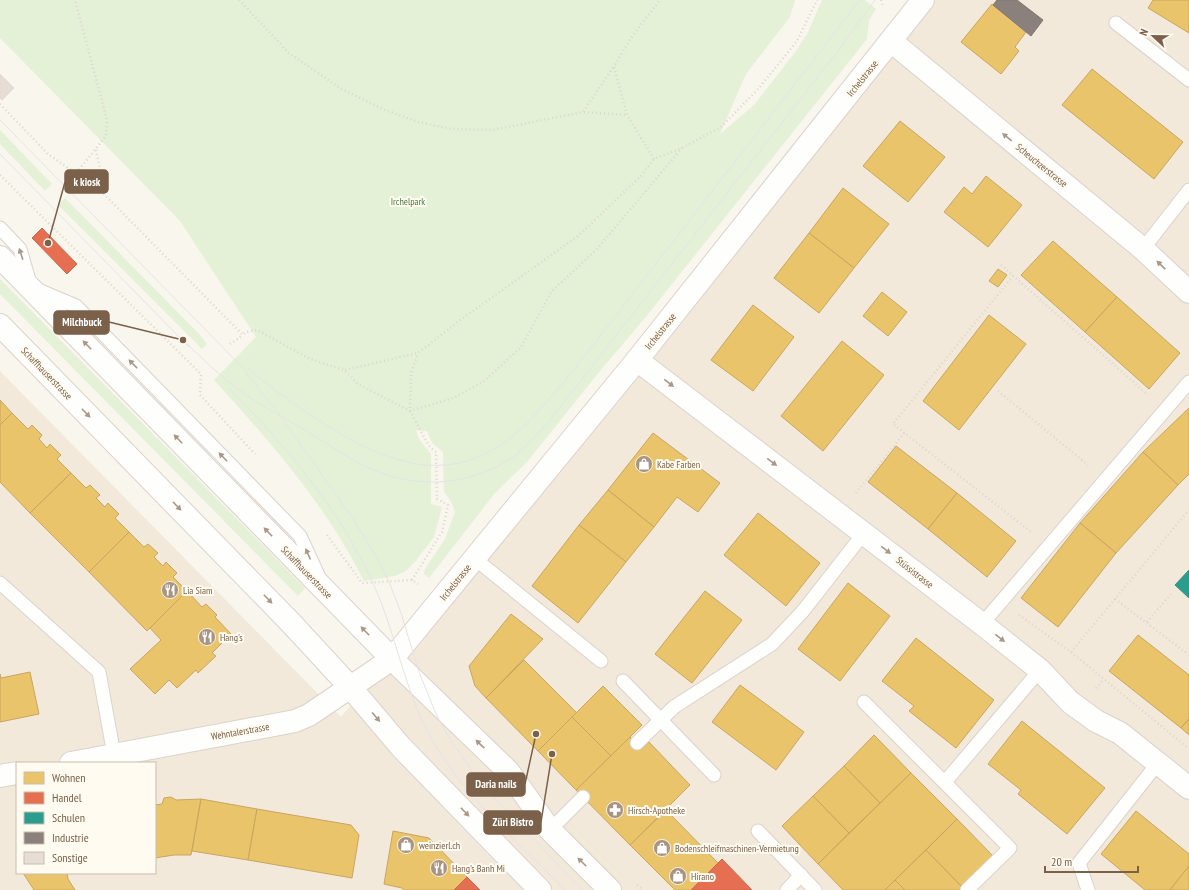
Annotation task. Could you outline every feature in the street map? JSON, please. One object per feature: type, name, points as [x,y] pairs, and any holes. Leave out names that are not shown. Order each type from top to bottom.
[{"type":"street","name":"Irchelstrasse","points":[[392,659],[637,360],[923,0]]},
{"type":"street","name":"Scheuchzerstrasse","points":[[891,41],[1143,248],[1189,292]]},
{"type":"street","name":"Schaffhauserstrasse","points":[[0,257],[31,287],[392,659],[508,771],[550,830],[610,890]]},
{"type":"street","name":"Schaffhauserstrasse","points":[[0,325],[291,623],[351,688],[401,747],[540,890]]},
{"type":"street","name":"Stüssistrasse","points":[[637,360],[982,624],[1040,670],[1070,702],[1096,721],[1120,733],[1189,788]]},
{"type":"street","name":"Wehntalerstrasse","points":[[76,762],[295,721],[309,715],[392,659]]},
{"type":"street","points":[[0,776],[16,773]]},
{"type":"lane","points":[[1116,23],[1189,80]]},
{"type":"lane","points":[[1143,248],[1189,190]]},
{"type":"lane","points":[[0,228],[20,248],[31,287]]},
{"type":"lane","points":[[982,624],[1189,382]]},
{"type":"lane","points":[[637,743],[674,707],[772,644],[804,611],[864,533]]},
{"type":"lane","points":[[474,558],[601,661]]},
{"type":"lane","points":[[0,583],[99,672],[114,755]]},
{"type":"lane","points":[[945,782],[1040,670]]},
{"type":"lane","points":[[623,681],[660,721],[714,775]]},
{"type":"lane","points":[[864,702],[1010,848],[967,890]]},
{"type":"lane","points":[[1088,890],[1079,863],[1158,763]]},
{"type":"lane","points":[[550,830],[583,797]]},
{"type":"lane","points":[[758,831],[815,890]]},
{"type":"lane","points":[[786,890],[801,875]]},
{"type":"path","points":[[69,182],[77,174],[106,136],[107,120],[75,0]]},
{"type":"path","points":[[239,0],[295,58],[340,88],[385,110],[418,122],[452,129],[492,130],[583,112],[627,115]]},
{"type":"path","points":[[583,112],[633,35],[660,0]]},
{"type":"path","points":[[344,370],[418,353],[463,318],[578,236],[641,176],[654,159],[682,148],[721,127],[759,88],[797,40],[817,0]]},
{"type":"path","points":[[614,66],[627,115],[654,159]]},
{"type":"path","points":[[0,104],[48,154],[100,190],[243,335]]},
{"type":"path","points":[[230,344],[246,332],[257,330],[310,359],[344,370],[358,384],[410,411],[453,398],[483,382],[521,347],[552,291],[597,249],[682,148]]},
{"type":"path","points":[[96,150],[104,187],[100,190]]},
{"type":"path","points":[[0,175],[201,374]]},
{"type":"path","points":[[1001,265],[1165,410]]},
{"type":"path","points":[[1012,276],[893,424],[1049,545]]},
{"type":"path","points":[[344,571],[350,565],[362,583],[412,580],[442,532],[448,505],[437,499],[436,452],[429,446],[410,411],[411,373],[418,353]]},
{"type":"path","points":[[998,391],[1106,480]]},
{"type":"path","points":[[862,498],[855,493],[905,432]]},
{"type":"path","points":[[1071,652],[1189,510]]},
{"type":"path","points":[[1147,622],[1170,594]]},
{"type":"path","points":[[1115,599],[1189,655]]},
{"type":"path","points":[[1001,602],[1071,652],[1189,749]]},
{"type":"shaded area","points":[[912,0],[1189,0],[1189,890],[0,890],[0,371],[341,717],[637,360]]},
{"type":"green space","name":"Irchelpark","points":[[0,0],[795,0],[790,17],[746,74],[720,134],[754,105],[796,51],[808,32],[822,0],[865,0],[876,9],[869,20],[867,39],[645,318],[600,371],[527,462],[495,493],[429,578],[424,574],[425,569],[445,539],[455,512],[451,501],[444,492],[443,452],[432,443],[427,431],[416,430],[419,439],[431,454],[431,504],[442,507],[434,537],[406,571],[395,576],[364,581],[333,526],[315,501],[256,427],[214,380],[256,337],[180,221],[0,38]]},
{"type":"green space","points":[[0,130],[52,184],[45,191],[0,144]]},
{"type":"green space","points":[[65,198],[199,334],[207,344],[202,349],[58,205]]},
{"type":"green space","points":[[0,279],[305,588],[298,596],[0,294]]},
{"type":"building: Wohnen","points":[[1153,0],[1189,0],[1189,33],[1148,8]]},
{"type":"building: Wohnen","points":[[992,4],[1026,32],[1015,47],[1019,51],[1001,74],[961,42]]},
{"type":"building: Wohnen","points":[[1092,69],[1183,142],[1154,179],[1062,105]]},
{"type":"building: Wohnen","points":[[900,121],[945,157],[908,202],[863,166]]},
{"type":"building: Wohnen","points":[[986,176],[1022,205],[988,247],[944,212],[964,187],[972,194]]},
{"type":"building: Wohnen","points":[[843,188],[889,224],[854,268],[809,233]]},
{"type":"building: Wohnen","points":[[809,233],[854,268],[819,313],[774,278]]},
{"type":"building: Wohnen","points":[[1053,241],[1117,297],[1085,332],[1021,275]]},
{"type":"building: Wohnen","points":[[998,269],[1007,275],[998,287],[989,281]]},
{"type":"building: Wohnen","points":[[882,292],[907,312],[888,336],[863,316]]},
{"type":"building: Wohnen","points":[[1117,297],[1180,353],[1149,389],[1085,332]]},
{"type":"building: Wohnen","points":[[753,305],[794,337],[753,391],[711,360]]},
{"type":"building: Wohnen","points":[[989,315],[1026,344],[959,430],[923,401]]},
{"type":"building: Wohnen","points":[[842,341],[884,375],[823,451],[781,416]]},
{"type":"building: Wohnen","points":[[0,400],[12,413],[0,425]]},
{"type":"building: Wohnen","points":[[1189,408],[1189,474],[1178,485],[1143,452]]},
{"type":"building: Wohnen","points":[[12,413],[28,429],[32,425],[42,435],[39,439],[47,448],[50,444],[61,455],[57,459],[71,473],[30,513],[0,482],[0,425]]},
{"type":"building: Wohnen","points":[[653,433],[720,483],[698,512],[677,497],[654,527],[608,490]]},
{"type":"building: Wohnen","points":[[896,446],[957,493],[928,529],[868,482]]},
{"type":"building: Wohnen","points":[[1143,452],[1178,485],[1116,553],[1080,523]]},
{"type":"building: Wohnen","points":[[71,473],[86,488],[90,485],[100,495],[96,498],[105,507],[108,503],[119,514],[115,518],[129,532],[89,572],[30,513]]},
{"type":"building: Wohnen","points":[[608,490],[654,527],[626,562],[579,525]]},
{"type":"building: Wohnen","points":[[957,493],[1016,541],[987,577],[928,529]]},
{"type":"building: Wohnen","points":[[758,513],[820,563],[786,606],[724,555]]},
{"type":"building: Wohnen","points":[[1080,523],[1116,553],[1058,627],[1021,598]]},
{"type":"building: Wohnen","points":[[579,525],[626,562],[578,623],[532,586]]},
{"type":"building: Wohnen","points":[[129,532],[144,547],[148,544],[158,553],[154,557],[163,566],[166,562],[177,573],[173,577],[187,591],[147,631],[89,572]]},
{"type":"building: Wohnen","points":[[848,583],[890,616],[840,681],[798,649]]},
{"type":"building: Wohnen","points":[[187,591],[202,607],[206,604],[217,615],[215,617],[231,634],[212,653],[216,656],[198,673],[196,670],[177,688],[169,680],[155,694],[130,669],[161,640],[150,628]]},
{"type":"building: Wohnen","points":[[705,591],[742,620],[692,683],[655,654]]},
{"type":"building: Wohnen","points":[[511,614],[543,639],[486,698],[475,686],[469,666]]},
{"type":"building: Wohnen","points":[[1138,635],[1189,675],[1189,719],[1181,728],[1109,671]]},
{"type":"building: Wohnen","points":[[916,638],[994,700],[956,748],[909,711],[914,706],[882,681]]},
{"type":"building: Wohnen","points":[[524,660],[577,713],[538,751],[486,698]]},
{"type":"building: Wohnen","points":[[30,672],[39,714],[0,722],[0,674],[1,678]]},
{"type":"building: Wohnen","points":[[740,685],[804,732],[776,770],[712,722]]},
{"type":"building: Wohnen","points":[[603,686],[642,725],[611,756],[572,717]]},
{"type":"building: Wohnen","points":[[572,717],[611,756],[576,790],[538,751]]},
{"type":"building: Wohnen","points":[[1189,719],[1189,735],[1181,728]]},
{"type":"building: Wohnen","points":[[1022,721],[1105,788],[1067,834],[1018,794],[1021,790],[988,764]]},
{"type":"building: Wohnen","points":[[874,735],[911,773],[880,803],[844,766]]},
{"type":"building: Wohnen","points":[[630,737],[642,748],[649,742],[690,785],[630,845],[576,790]]},
{"type":"building: Wohnen","points":[[844,766],[880,803],[849,833],[813,796]]},
{"type":"building: Wohnen","points":[[911,773],[957,819],[885,890],[843,890],[818,864]]},
{"type":"building: Wohnen","points":[[813,796],[849,833],[818,864],[782,826]]},
{"type":"building: Wohnen","points":[[171,797],[176,800],[201,799],[191,855],[174,855],[156,858],[156,805],[162,804],[164,798]]},
{"type":"building: Wohnen","points":[[201,799],[257,809],[248,860],[192,851]]},
{"type":"building: Wohnen","points":[[257,809],[351,825],[359,835],[352,878],[248,860]]},
{"type":"building: Wohnen","points":[[666,810],[718,863],[691,890],[675,890],[630,845]]},
{"type":"building: Wohnen","points":[[1136,811],[1189,854],[1189,866],[1170,890],[1145,890],[1101,854]]},
{"type":"building: Wohnen","points":[[957,819],[993,856],[962,887],[926,850]]},
{"type":"building: Wohnen","points":[[393,831],[429,838],[467,877],[454,890],[404,890],[402,888],[384,884]]},
{"type":"building: Wohnen","points":[[926,850],[962,887],[959,890],[905,890],[895,880]]},
{"type":"building: Wohnen","points":[[1189,866],[1189,890],[1170,890]]},
{"type":"building: Wohnen","points":[[24,874],[67,874],[68,879],[75,890],[34,890]]},
{"type":"building: Wohnen","points":[[895,880],[905,890],[885,890]]},
{"type":"building: Handel","points":[[42,228],[77,264],[67,274],[32,238]]},
{"type":"building: Handel","points":[[722,859],[752,890],[691,890]]},
{"type":"building: Handel","points":[[467,877],[480,890],[454,890]]},
{"type":"building: Schulen","points":[[1189,570],[1189,598],[1175,585]]},
{"type":"building: Industrie","points":[[997,0],[1017,0],[1043,20],[1031,36],[993,5]]},
{"type":"building: Sonstige","points":[[0,74],[14,88],[2,100],[0,98]]},
{"type":"tram line","points":[[248,368],[279,393],[332,429],[376,452],[399,460],[422,465],[446,465],[470,460],[506,442],[527,424],[573,371],[860,0]]},
{"type":"tram line","points":[[186,343],[218,373],[246,395],[347,456],[371,469],[389,476],[427,482],[446,481],[483,473],[501,465],[521,451],[547,424],[841,47],[875,0]]},
{"type":"tram line","points":[[0,120],[241,366],[279,414],[353,519],[376,556],[389,582],[400,610],[419,672],[436,714],[448,736],[480,782],[582,890]]},
{"type":"tram line","points":[[0,154],[189,347]]},
{"type":"tram line","points":[[229,388],[270,432],[310,480],[328,504],[360,556],[381,602],[414,701],[431,738],[444,760],[459,780],[493,818],[565,890]]},
{"type":"place","name":"k kiosk","points":[[48,243]]},
{"type":"place","name":"Milchbuck","points":[[183,340]]},
{"type":"place","name":"Kabe Farben","points":[[644,464]]},
{"type":"place","name":"Lia Siam","points":[[170,590]]},
{"type":"place","name":"Hang's","points":[[207,637]]},
{"type":"place","name":"Daria nails","points":[[536,734]]},
{"type":"place","name":"Züri Bistro","points":[[552,754]]},
{"type":"place","name":"Hirsch-Apotheke","points":[[615,810]]},
{"type":"place","name":"weinzierl.ch","points":[[406,845]]},
{"type":"place","name":"Bodenschleifmaschinen-Vermietung","points":[[662,848]]},
{"type":"place","name":"Hang's Banh Mi","points":[[439,868]]},
{"type":"place","name":"Hirano","points":[[678,876]]}]
